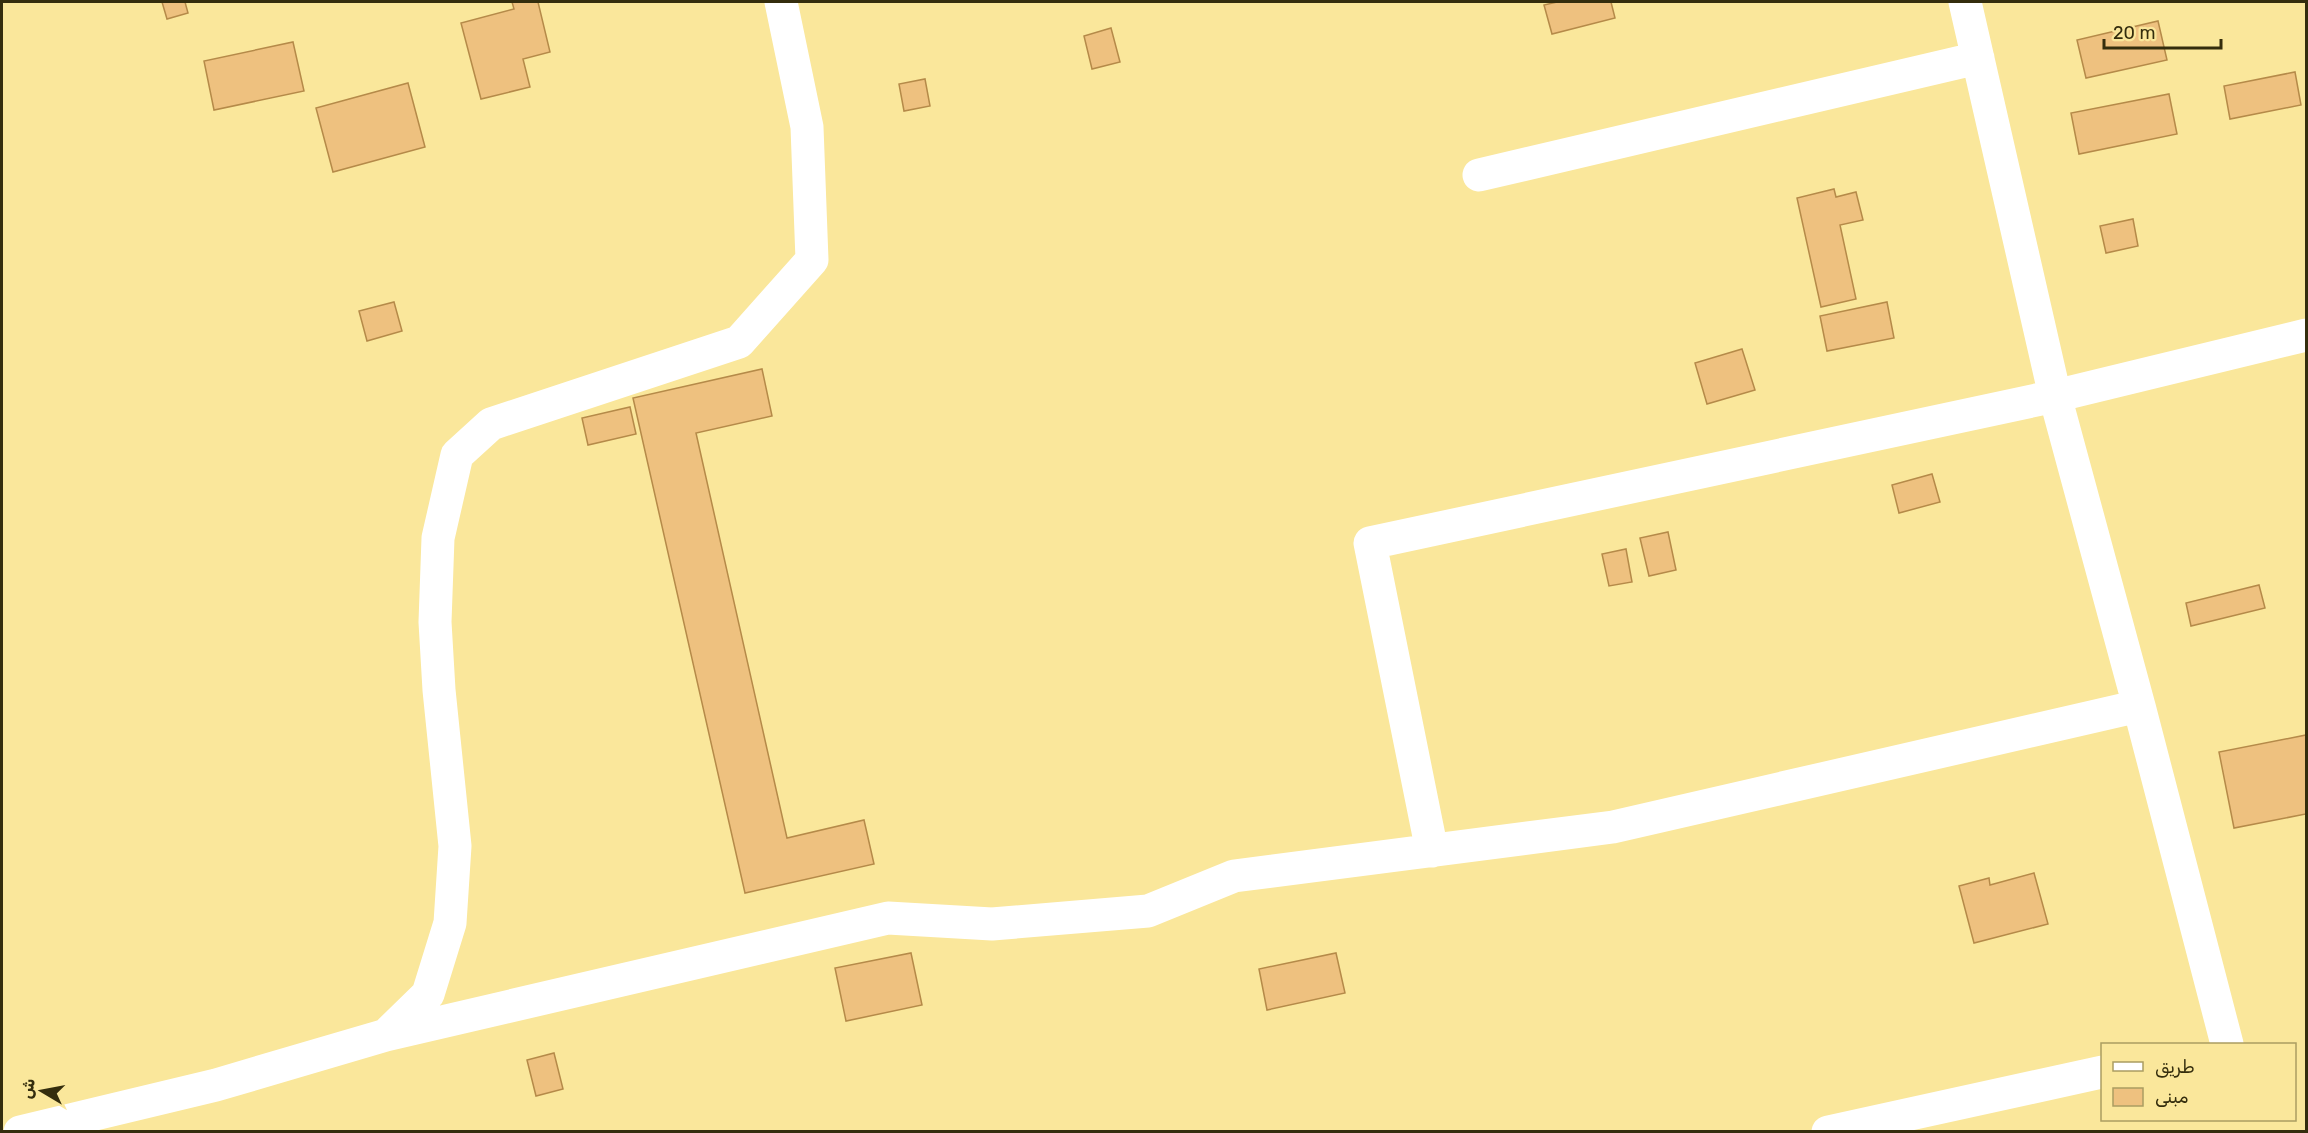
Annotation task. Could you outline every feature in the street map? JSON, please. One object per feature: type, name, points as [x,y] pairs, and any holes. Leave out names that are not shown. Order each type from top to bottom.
[{"type":"street","points":[[386,1035],[428,994],[450,923],[455,846],[438,690],[435,622],[438,538],[457,455],[491,424],[739,342],[813,260],[807,127],[781,2]]},
{"type":"street","points":[[1965,2],[2055,396],[2227,1043]]},
{"type":"street","points":[[1479,175],[1978,58]]},
{"type":"street","points":[[1432,851],[1370,543],[2055,396],[2307,335]]},
{"type":"street","points":[[20,1131],[216,1085],[386,1035],[888,918],[992,924],[1148,911],[1234,876],[1613,827],[2139,706]]},
{"type":"street","points":[[1828,1131],[2101,1072]]},
{"type":"building","points":[[162,2],[185,2],[188,13],[167,19]]},
{"type":"building","points":[[512,2],[538,2],[550,52],[523,59],[530,87],[481,99],[461,23],[514,9]]},
{"type":"building","points":[[1557,2],[1611,2],[1615,18],[1552,34],[1544,5]]},
{"type":"building","points":[[2158,21],[2167,60],[2086,78],[2077,40]]},
{"type":"building","points":[[1111,28],[1120,62],[1092,69],[1084,36]]},
{"type":"building","points":[[293,42],[304,91],[214,110],[204,61]]},
{"type":"building","points":[[2295,72],[2301,105],[2230,119],[2224,86]]},
{"type":"building","points":[[925,79],[930,106],[904,111],[899,84]]},
{"type":"building","points":[[408,83],[425,147],[333,172],[316,108]]},
{"type":"building","points":[[2169,94],[2177,134],[2079,154],[2071,113]]},
{"type":"building","points":[[1834,189],[1836,197],[1856,192],[1863,220],[1840,225],[1856,299],[1821,307],[1797,198]]},
{"type":"building","points":[[2133,219],[2138,246],[2106,253],[2100,226]]},
{"type":"building","points":[[394,302],[402,331],[367,341],[359,311]]},
{"type":"building","points":[[1887,302],[1894,338],[1827,351],[1820,316]]},
{"type":"building","points":[[1742,349],[1755,390],[1707,404],[1695,363]]},
{"type":"building","points":[[762,369],[772,416],[696,433],[787,838],[864,820],[874,864],[745,893],[633,398]]},
{"type":"building","points":[[630,407],[636,434],[588,445],[582,418]]},
{"type":"building","points":[[1932,474],[1940,502],[1899,513],[1892,485]]},
{"type":"building","points":[[1668,532],[1676,570],[1649,576],[1640,538]]},
{"type":"building","points":[[1626,549],[1632,582],[1609,586],[1602,554]]},
{"type":"building","points":[[2259,585],[2265,608],[2191,626],[2186,603]]},
{"type":"building","points":[[2306,735],[2306,814],[2234,828],[2219,752]]},
{"type":"building","points":[[2034,873],[2048,924],[1974,943],[1959,886],[1989,878],[1990,885]]},
{"type":"building","points":[[911,953],[922,1005],[846,1021],[835,968]]},
{"type":"building","points":[[1336,953],[1345,993],[1267,1010],[1259,969]]},
{"type":"building","points":[[554,1053],[563,1089],[536,1096],[527,1060]]}]
